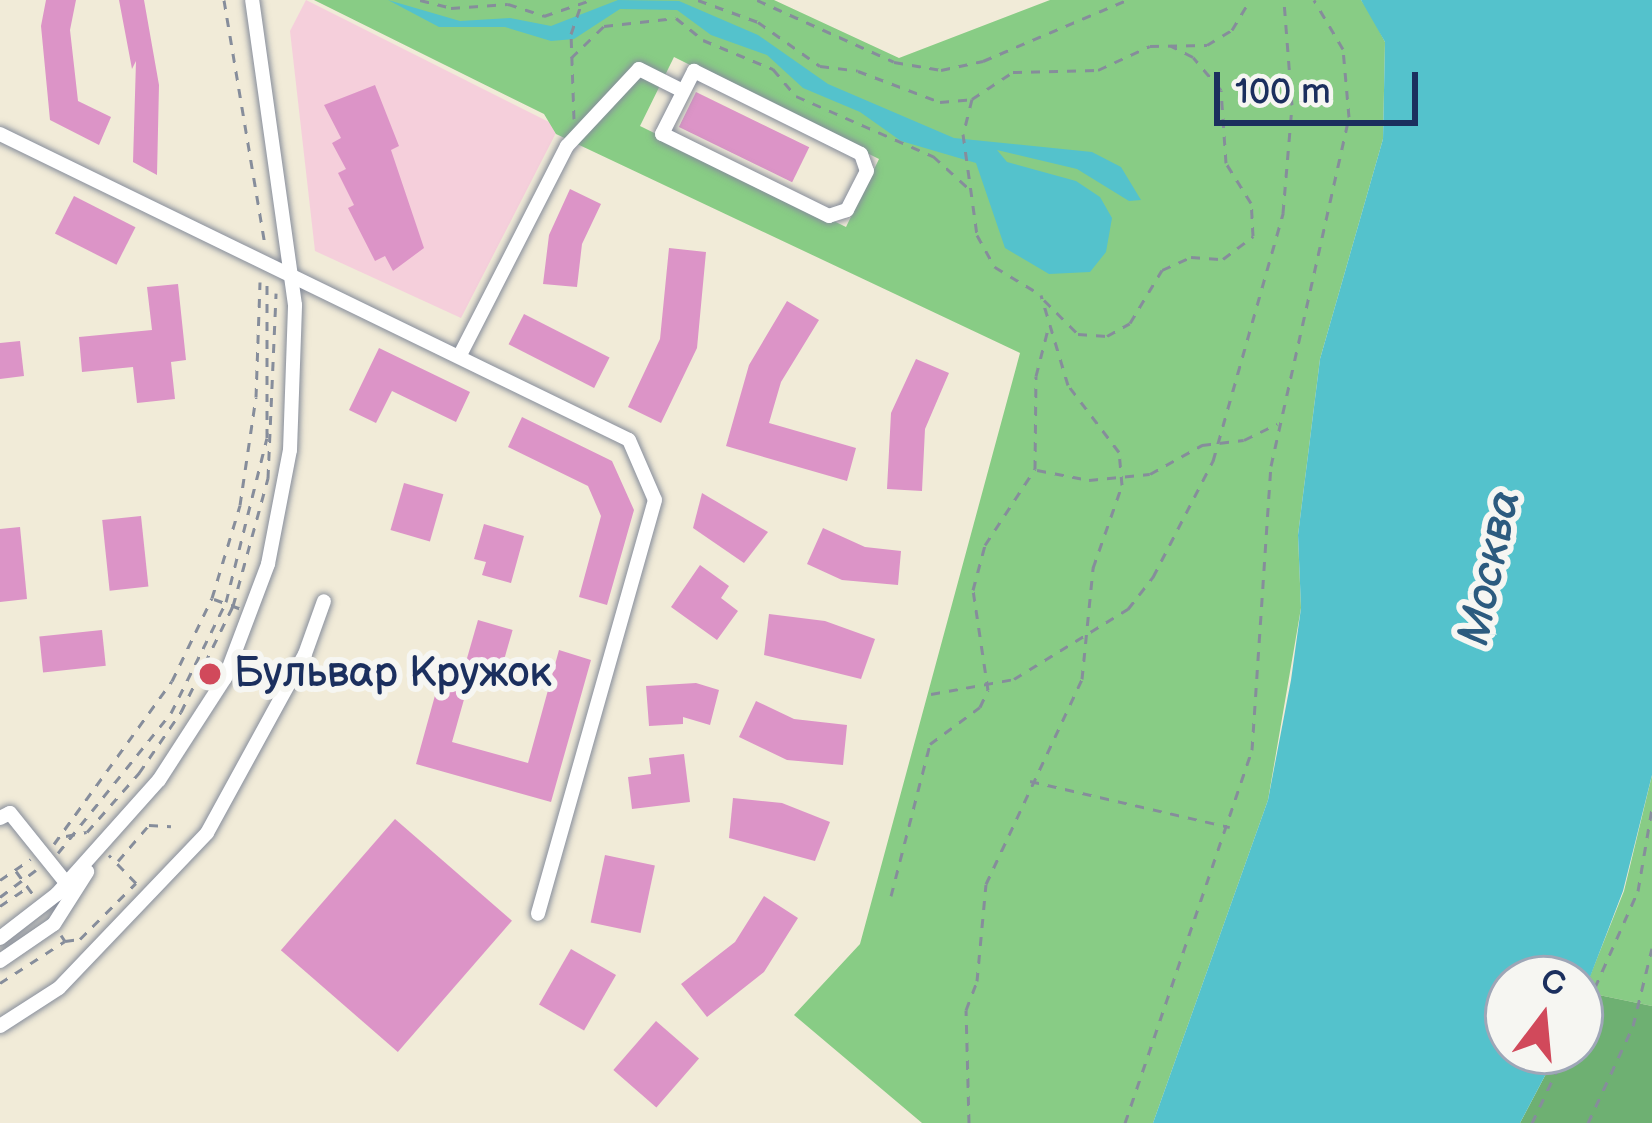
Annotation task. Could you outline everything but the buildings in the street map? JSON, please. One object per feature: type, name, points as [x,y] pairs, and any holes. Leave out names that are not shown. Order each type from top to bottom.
[{"type":"street","points":[[0,961],[54,924],[71,889],[181,749],[253,612],[290,451],[292,270],[252,0]]},
{"type":"street","points":[[460,355],[574,139],[639,69],[683,91]]},
{"type":"street","points":[[694,71],[861,154],[867,171],[847,210],[829,216],[662,134],[683,91],[694,71]]},
{"type":"street","points":[[0,134],[266,257],[629,440],[655,500],[538,914]]},
{"type":"street","points":[[0,1026],[59,988],[208,833],[305,654],[324,601]]},
{"type":"street","points":[[0,818],[10,813],[71,889]]},
{"type":"street","points":[[0,938],[71,889]]},
{"type":"path","points":[[66,836],[79,833],[171,713],[226,603],[266,438],[266,257],[224,0]]},
{"type":"path","points":[[420,0],[508,4],[544,16],[591,0]]},
{"type":"path","points":[[574,139],[570,46],[574,16],[583,0]]},
{"type":"path","points":[[698,0],[758,22],[820,66],[880,77],[923,100],[972,99],[1013,72],[1098,70],[1133,51],[1220,41],[1250,0]]},
{"type":"path","points":[[757,0],[894,62],[941,70],[983,62],[1126,0]]},
{"type":"path","points":[[931,694],[988,689],[1091,637],[1153,578],[1219,443],[1283,213],[1292,105],[1284,0]]},
{"type":"path","points":[[1125,1123],[1174,964],[1230,827],[1263,673],[1262,536],[1278,423],[1349,117],[1343,50],[1314,0]]},
{"type":"path","points":[[571,58],[604,26],[676,18],[703,40],[773,69],[812,104],[933,156],[969,189]]},
{"type":"path","points":[[972,99],[963,134],[983,252],[1040,295],[1078,334],[1107,337],[1130,323],[1162,269],[1190,257],[1235,255],[1253,236],[1251,203],[1226,164],[1222,91],[1193,57],[1171,46]]},
{"type":"path","points":[[0,897],[66,836],[172,681],[212,598],[240,505],[256,397],[260,282]]},
{"type":"path","points":[[0,880],[79,833],[139,773],[181,712],[233,606],[268,478],[276,292]]},
{"type":"path","points":[[969,1123],[966,1010],[977,981],[986,884],[1028,781],[1082,679],[1091,637],[1094,568],[1122,478],[1119,452],[1068,385],[1040,295]]},
{"type":"path","points":[[891,896],[930,744],[980,706],[988,689],[976,577],[986,545],[1035,469],[1036,376],[1048,327]]},
{"type":"path","points":[[1035,469],[1122,478],[1219,443],[1264,434],[1278,423]]},
{"type":"path","points":[[212,598],[253,612]]},
{"type":"path","points":[[1028,781],[1230,827]]},
{"type":"path","points":[[1604,967],[1638,891],[1652,808]]},
{"type":"path","points":[[117,863],[149,825],[172,826]]},
{"type":"path","points":[[65,940],[80,939],[136,883],[102,847]]},
{"type":"path","points":[[0,906],[28,887]]},
{"type":"path","points":[[1588,1123],[1633,1026],[1652,947]]},
{"type":"path","points":[[1532,1123],[1554,1075]]},
{"type":"shaded area","points":[[306,0],[559,127],[461,318],[315,251],[290,31]]},
{"type":"green space","points":[[314,0],[774,0],[899,58],[1050,0],[1361,0],[1369,11],[1385,42],[1383,139],[1320,359],[1298,535],[1301,608],[1268,800],[1153,1123],[922,1123],[794,1015],[860,944],[1020,353],[556,134],[544,114]],"holes":[[[674,57],[879,159],[846,227],[640,126]]]},
{"type":"green space","points":[[1652,775],[1652,1006],[1604,996],[1604,955],[1598,955],[1624,891]]},
{"type":"green space","points":[[1604,996],[1652,1006],[1652,1123],[1520,1123],[1545,1075],[1604,1075]]},
{"type":"water","points":[[388,0],[460,21],[510,18],[551,26],[618,0],[679,1],[758,35],[828,84],[954,138],[1092,152],[1121,167],[1141,200],[1129,201],[1077,169],[997,150],[1007,162],[1076,181],[1100,197],[1112,218],[1106,252],[1090,272],[1049,274],[1005,248],[976,163],[901,141],[860,112],[803,88],[767,55],[711,35],[677,10],[620,9],[574,39],[551,41],[505,27],[439,27]]},
{"type":"water","name":"Москва","points":[[1361,0],[1652,0],[1652,775],[1623,891],[1598,955],[1484,955],[1484,1075],[1545,1075],[1520,1123],[1153,1123],[1268,800],[1301,608],[1298,535],[1320,359],[1383,139],[1385,42]]},
{"type":"place","name":"Бульвар Кружок","points":[[210,674]]}]
